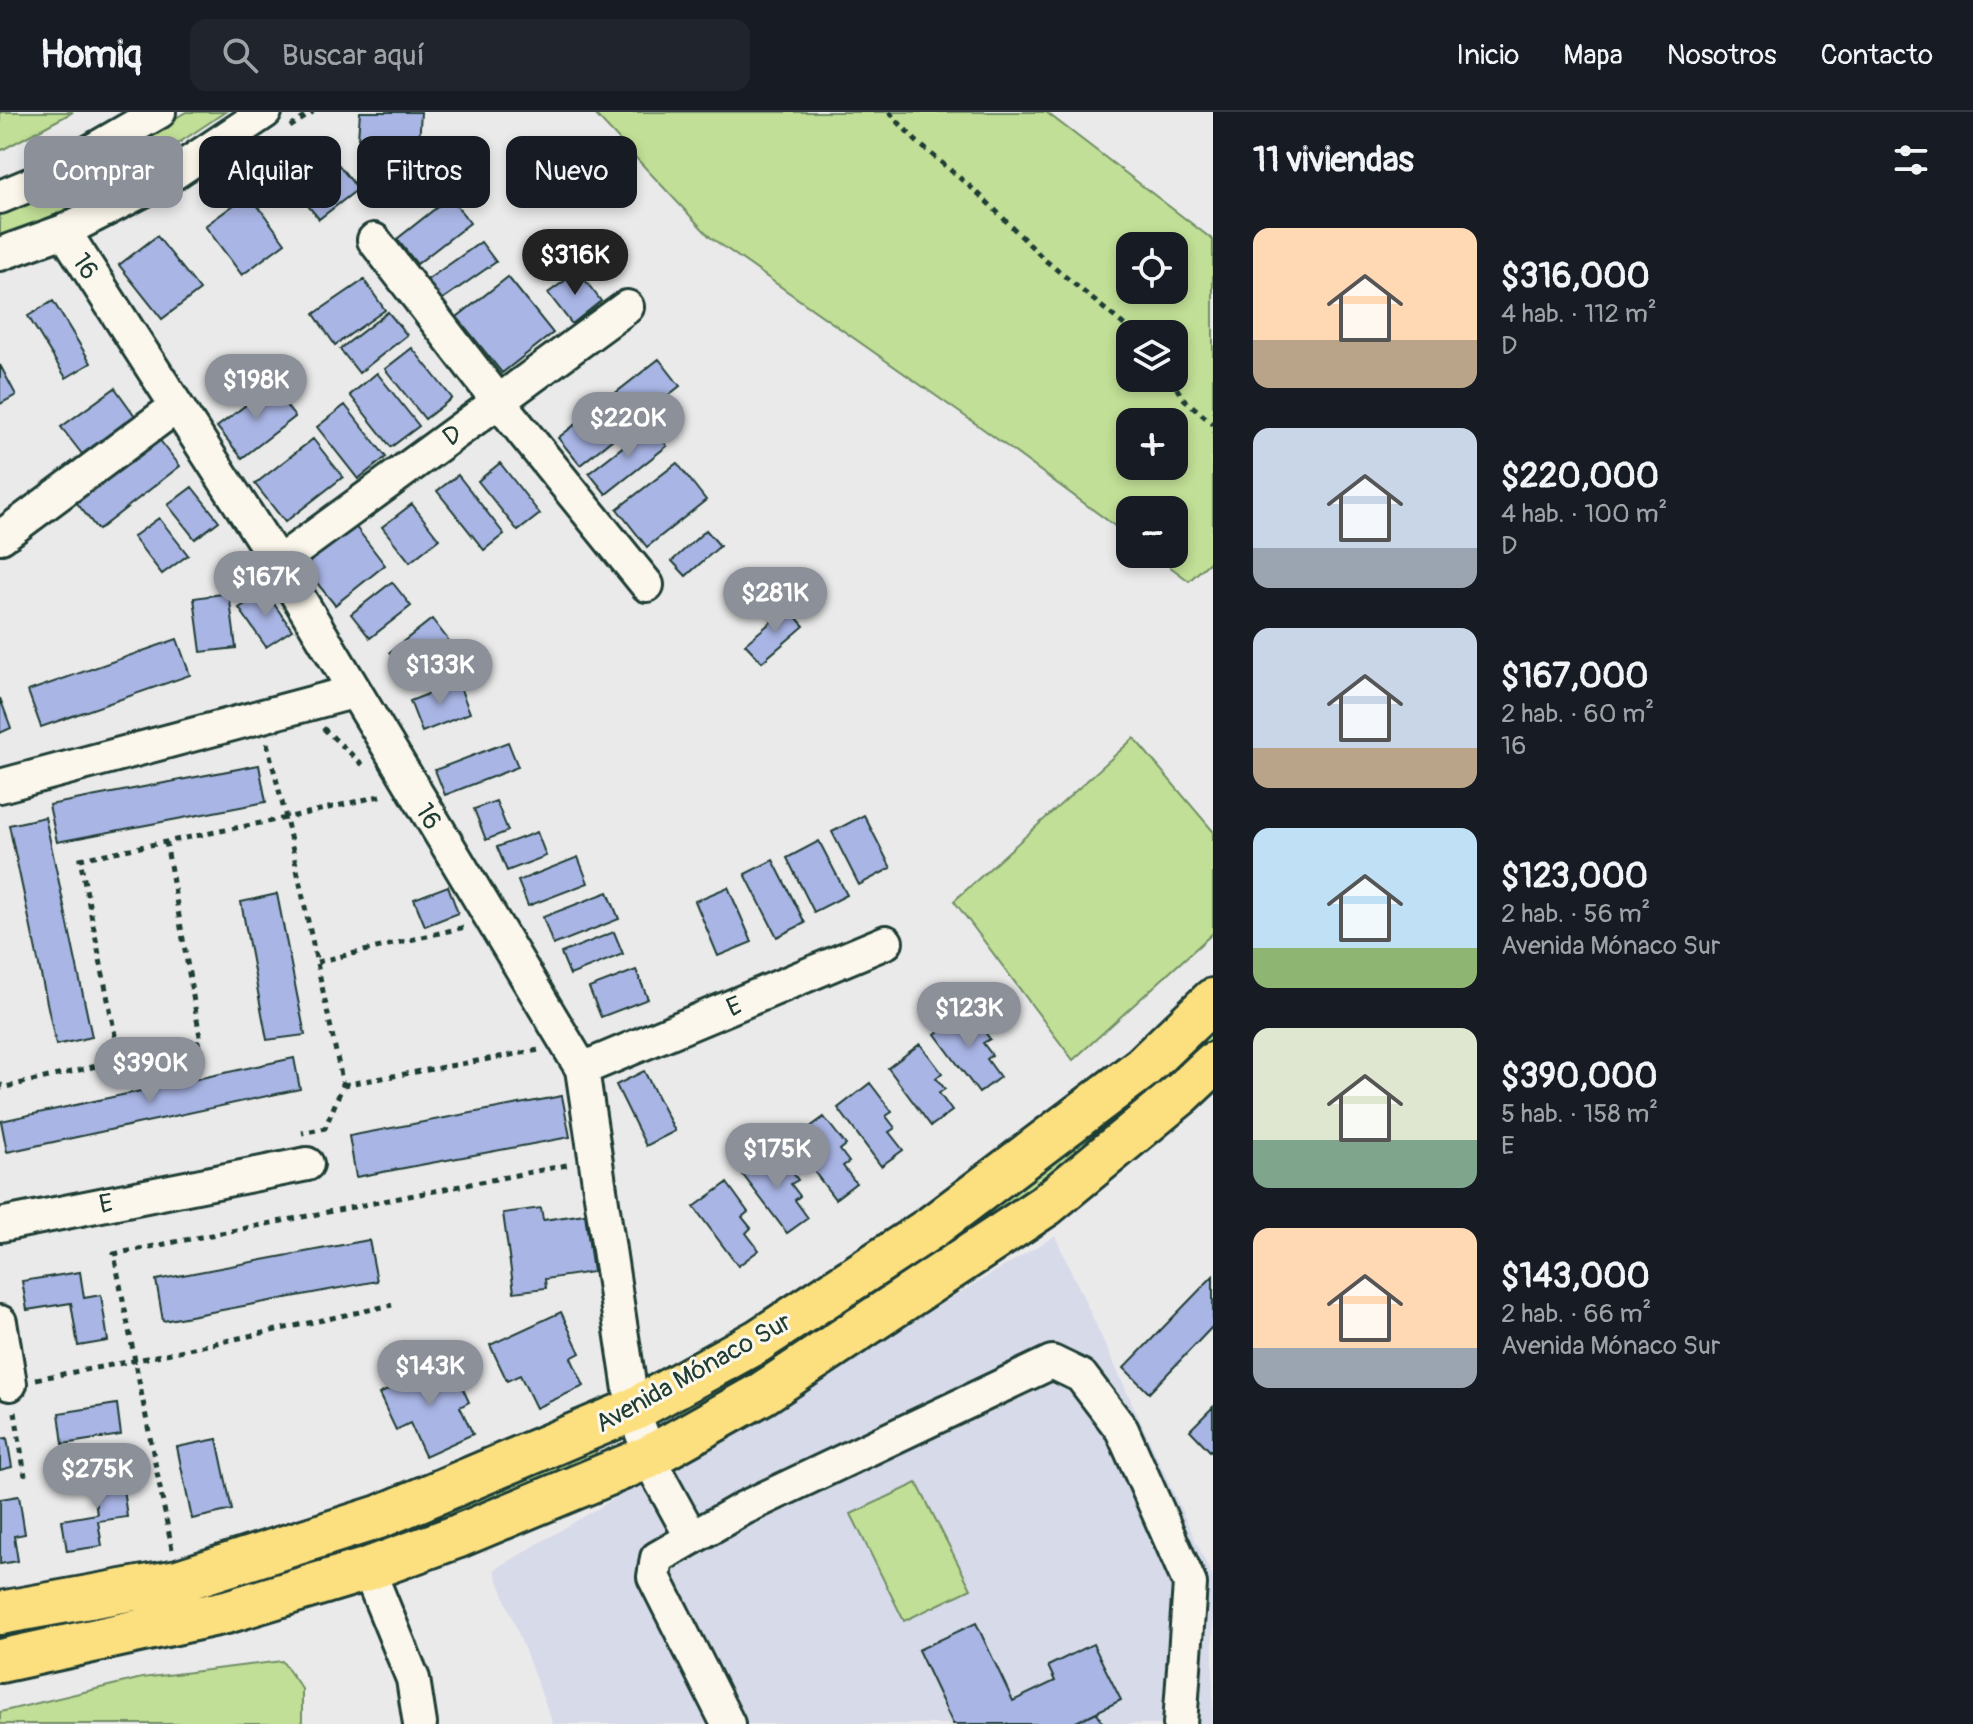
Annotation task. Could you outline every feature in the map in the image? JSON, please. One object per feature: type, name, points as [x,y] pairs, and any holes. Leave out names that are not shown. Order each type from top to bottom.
[{"type":"main road","name":"Avenida Mónaco Sur","points":[[0,1613],[178,1581],[379,1517],[633,1410],[758,1341],[932,1227],[1142,1068],[1213,1000]]},
{"type":"main road","name":"Avenida Mónaco Sur","points":[[0,1661],[226,1612],[368,1569],[456,1537],[649,1457],[763,1393],[1046,1205],[1213,1064]]},
{"type":"street","points":[[0,197],[41,180],[159,112]]},
{"type":"street","points":[[0,254],[64,231],[165,179],[265,112]]},
{"type":"street","name":"16","points":[[64,231],[278,563],[574,1057],[594,1160],[633,1410],[649,1457],[692,1538]]},
{"type":"street","points":[[374,240],[498,401],[647,585]]},
{"type":"street","name":"D","points":[[278,563],[627,307]]},
{"type":"street","points":[[1,537],[177,406]]},
{"type":"street","points":[[0,786],[353,692]]},
{"type":"street","name":"E","points":[[574,1057],[886,942]]},
{"type":"street","name":"E","points":[[0,1225],[307,1164]]},
{"type":"street","points":[[0,1322],[10,1384]]},
{"type":"street","points":[[728,1724],[654,1577],[657,1558],[744,1508],[1052,1362],[1081,1376],[1122,1430],[1190,1584],[1180,1724]]},
{"type":"street","points":[[368,1569],[413,1679],[420,1724]]},
{"type":"path","points":[[889,112],[916,141],[980,195],[1045,260],[1118,320]]},
{"type":"path","points":[[1179,392],[1213,424]]},
{"type":"path","points":[[261,716],[343,1085],[325,1128],[294,1134]]},
{"type":"path","points":[[120,1060],[80,859],[412,789]]},
{"type":"path","points":[[0,1083],[1,1088],[201,1042],[166,842]]},
{"type":"path","points":[[317,962],[493,921]]},
{"type":"path","points":[[343,1085],[574,1057]]},
{"type":"path","points":[[174,1562],[114,1254],[594,1160]]},
{"type":"path","points":[[25,1476],[10,1384],[392,1305]]},
{"type":"shaded area","points":[[1055,1236],[1213,1578],[1213,1724],[553,1724],[494,1570]]},
{"type":"green space","points":[[0,112],[73,112],[24,136],[0,151]]},
{"type":"green space","points":[[186,112],[225,112],[183,140],[183,136],[146,136]]},
{"type":"green space","points":[[593,112],[1046,112],[1213,240],[1213,559],[1189,581],[1172,568],[1188,568],[1188,496],[1116,496],[1116,527],[710,237],[637,159],[637,136],[615,136]]},
{"type":"green space","points":[[24,204],[24,208],[67,208],[0,238],[0,213]]},
{"type":"green space","points":[[1134,738],[1213,831],[1213,933],[1073,1060],[954,901]]},
{"type":"green space","points":[[1213,1025],[1213,1041],[1120,1119],[1024,1192],[854,1308],[680,1418],[675,1408]]},
{"type":"green space","points":[[593,1447],[596,1450],[595,1461],[307,1571],[186,1609],[0,1643],[0,1628]]},
{"type":"green space","points":[[917,1483],[971,1589],[904,1621],[851,1514]]},
{"type":"green space","points":[[282,1661],[302,1689],[302,1724],[0,1724],[0,1712],[142,1678]]},
{"type":"building","points":[[360,112],[421,112],[420,136],[358,136]]},
{"type":"building","points":[[341,168],[357,188],[341,202]]},
{"type":"building","points":[[230,208],[259,208],[285,243],[242,275],[205,226]]},
{"type":"building","points":[[310,208],[333,208],[319,219]]},
{"type":"building","points":[[436,208],[458,208],[470,223],[417,264],[397,239]]},
{"type":"building","points":[[157,236],[200,290],[162,319],[119,265]]},
{"type":"building","points":[[481,242],[496,262],[441,300],[427,280]]},
{"type":"building","points":[[578,271],[601,301],[572,324],[548,293]]},
{"type":"building","points":[[508,277],[553,333],[502,373],[457,317]]},
{"type":"building","points":[[364,280],[385,310],[335,345],[314,314]]},
{"type":"building","points":[[53,301],[91,363],[66,378],[28,316]]},
{"type":"building","points":[[388,312],[407,335],[359,373],[340,349]]},
{"type":"building","points":[[412,348],[452,398],[425,419],[385,369]]},
{"type":"building","points":[[659,359],[680,386],[580,465],[558,438]]},
{"type":"building","points":[[0,365],[16,395],[0,404]]},
{"type":"building","points":[[377,373],[419,426],[391,447],[350,395]]},
{"type":"building","points":[[271,386],[295,417],[242,458],[217,427]]},
{"type":"building","points":[[115,388],[135,416],[82,454],[61,427]]},
{"type":"building","points":[[345,405],[386,457],[358,479],[317,427]]},
{"type":"building","points":[[651,425],[667,446],[606,494],[589,473]]},
{"type":"building","points":[[155,434],[180,466],[98,530],[73,498]]},
{"type":"building","points":[[313,439],[343,477],[285,522],[255,484]]},
{"type":"building","points":[[500,463],[540,514],[518,531],[478,481]]},
{"type":"building","points":[[677,463],[706,500],[647,547],[617,509]]},
{"type":"building","points":[[458,475],[504,534],[484,550],[437,491]]},
{"type":"building","points":[[192,487],[219,521],[195,539],[168,505]]},
{"type":"building","points":[[412,504],[439,539],[410,562],[382,527]]},
{"type":"building","points":[[159,518],[188,555],[162,574],[133,537]]},
{"type":"building","points":[[355,526],[385,565],[335,605],[303,566]]},
{"type":"building","points":[[706,530],[720,546],[686,576],[672,561]]},
{"type":"building","points":[[392,582],[411,606],[370,638],[351,614]]},
{"type":"building","points":[[265,591],[292,630],[266,647],[239,608]]},
{"type":"building","points":[[229,593],[236,648],[201,652],[194,598]]},
{"type":"building","points":[[788,608],[804,626],[762,662],[745,644]]},
{"type":"building","points":[[432,619],[453,646],[412,678],[390,652]]},
{"type":"building","points":[[177,639],[190,675],[41,727],[28,691]]},
{"type":"building","points":[[458,682],[470,713],[422,732],[410,701]]},
{"type":"building","points":[[0,698],[11,728],[0,733]]},
{"type":"building","points":[[508,742],[518,767],[445,795],[435,770]]},
{"type":"building","points":[[259,765],[266,802],[57,842],[49,805]]},
{"type":"building","points":[[496,801],[508,831],[486,840],[474,809]]},
{"type":"building","points":[[864,815],[891,868],[859,885],[832,832]]},
{"type":"building","points":[[45,817],[92,1037],[56,1045],[9,825]]},
{"type":"building","points":[[537,832],[546,856],[507,871],[497,847]]},
{"type":"building","points":[[819,841],[847,895],[814,912],[787,858]]},
{"type":"building","points":[[578,857],[588,883],[528,906],[518,881]]},
{"type":"building","points":[[773,860],[805,923],[777,937],[745,874]]},
{"type":"building","points":[[448,886],[458,913],[425,926],[414,899]]},
{"type":"building","points":[[728,887],[752,942],[718,956],[695,901]]},
{"type":"building","points":[[608,892],[619,919],[553,945],[543,917]]},
{"type":"building","points":[[277,894],[305,1035],[267,1040],[241,902]]},
{"type":"building","points":[[614,932],[623,954],[570,975],[561,953]]},
{"type":"building","points":[[636,970],[648,999],[601,1017],[589,988]]},
{"type":"building","points":[[968,1010],[990,1039],[983,1043],[992,1055],[987,1059],[1000,1077],[979,1093],[935,1034]]},
{"type":"building","points":[[920,1044],[942,1073],[936,1078],[945,1089],[939,1093],[952,1111],[931,1126],[888,1068]]},
{"type":"building","points":[[294,1058],[300,1089],[7,1152],[1,1121]]},
{"type":"building","points":[[644,1071],[675,1131],[646,1146],[616,1085]]},
{"type":"building","points":[[870,1083],[892,1112],[886,1116],[895,1128],[889,1132],[903,1150],[881,1166],[838,1108]]},
{"type":"building","points":[[562,1096],[570,1137],[356,1177],[349,1136]]},
{"type":"building","points":[[824,1117],[846,1145],[840,1150],[849,1162],[843,1166],[856,1183],[835,1199],[791,1141]]},
{"type":"building","points":[[777,1151],[798,1180],[791,1184],[800,1196],[795,1200],[808,1218],[787,1233],[743,1175]]},
{"type":"building","points":[[727,1183],[748,1212],[742,1217],[751,1228],[746,1233],[759,1250],[738,1266],[694,1207]]},
{"type":"building","points":[[541,1208],[543,1220],[585,1214],[593,1272],[545,1279],[546,1288],[514,1292],[503,1213]]},
{"type":"building","points":[[369,1240],[377,1281],[163,1321],[156,1280]]},
{"type":"building","points":[[80,1272],[84,1298],[101,1295],[108,1341],[78,1346],[71,1303],[27,1310],[22,1281]]},
{"type":"building","points":[[1213,1276],[1213,1326],[1149,1393],[1124,1368]]},
{"type":"building","points":[[561,1312],[580,1353],[571,1358],[584,1386],[536,1408],[520,1375],[507,1381],[490,1345]]},
{"type":"building","points":[[450,1361],[469,1402],[460,1407],[473,1434],[425,1456],[410,1423],[396,1430],[379,1394]]},
{"type":"building","points":[[117,1404],[121,1435],[63,1444],[59,1413]]},
{"type":"building","points":[[1213,1407],[1213,1448],[1210,1451],[1190,1430]]},
{"type":"building","points":[[7,1438],[12,1467],[0,1470],[0,1439]]},
{"type":"building","points":[[217,1439],[232,1510],[192,1519],[177,1447]]},
{"type":"building","points":[[120,1467],[127,1517],[98,1521],[102,1546],[67,1551],[62,1520],[97,1514],[91,1472]]},
{"type":"building","points":[[19,1496],[25,1534],[14,1536],[18,1561],[0,1564],[0,1499]]},
{"type":"building","points":[[976,1623],[1013,1701],[1055,1681],[1048,1666],[1093,1644],[1121,1700],[1072,1724],[953,1724],[918,1650]]},
{"type":"building","points":[[1097,1712],[1103,1724],[1072,1724]]}]
